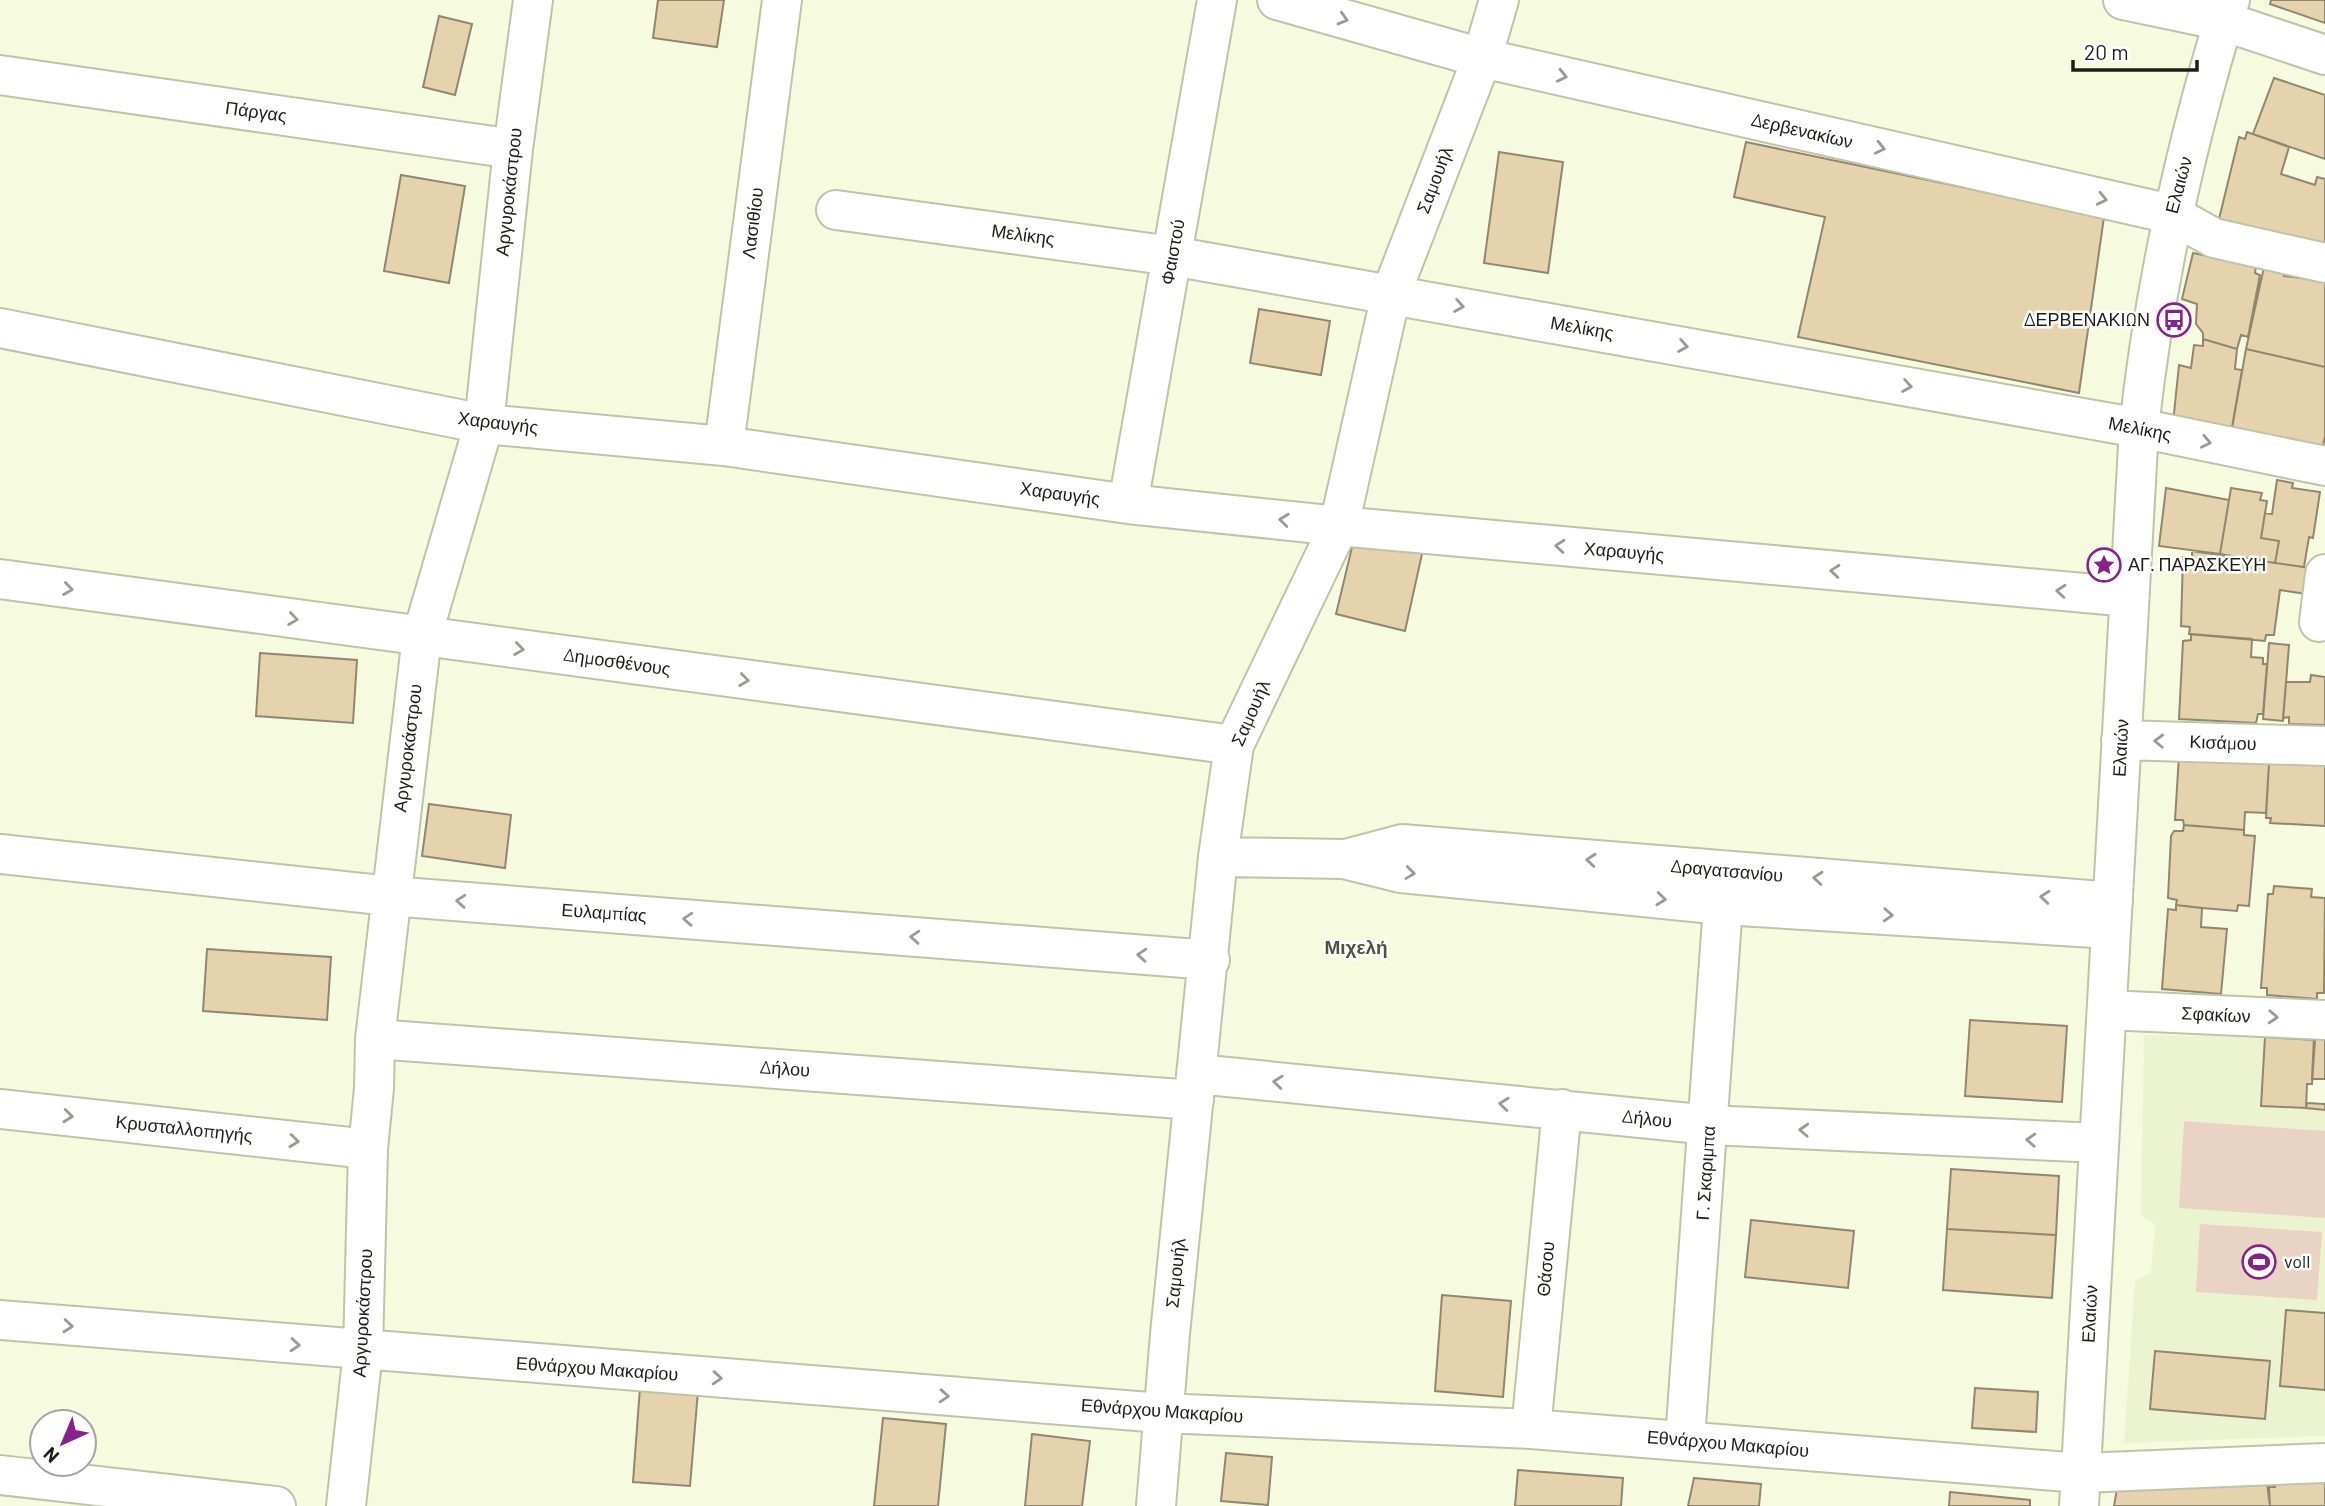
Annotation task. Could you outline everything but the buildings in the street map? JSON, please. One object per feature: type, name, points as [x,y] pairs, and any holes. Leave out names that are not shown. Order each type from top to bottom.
[{"type":"street","name":"Αργυροκάστρου","points":[[346,1506],[363,1351],[368,1149],[374,1088],[375,1039],[422,636],[484,424],[513,149],[533,0]]},
{"type":"street","name":"Λασιθίου","points":[[724,446],[782,0]]},
{"type":"street","name":"Φαιστού","points":[[1128,504],[1217,0]]},
{"type":"street","name":"Δερβενακίων","points":[[1277,0],[1482,58],[2171,214],[2214,238],[2325,263]]},
{"type":"street","name":"Σαμουήλ","points":[[1156,1506],[1162,1413],[1210,960],[1218,857],[1234,745],[1339,526],[1391,294],[1482,58],[1499,0]]},
{"type":"street","points":[[2123,0],[2227,11],[2325,55]]},
{"type":"street","name":"Ελαιών","points":[[2080,1490],[2139,428],[2149,332],[2171,214],[2227,11]]},
{"type":"street","name":"Πάργας","points":[[0,75],[513,149]]},
{"type":"street","name":"Μελίκης","points":[[836,210],[1172,256],[2139,428],[2325,467]]},
{"type":"street","name":"Χαραυγής","points":[[0,328],[484,424],[724,446],[1128,504],[1339,526],[2129,597]]},
{"type":"street","points":[[2319,622],[2325,574]]},
{"type":"street","name":"Δημοσθένους","points":[[0,579],[1234,745]]},
{"type":"street","name":"Κισάμου","points":[[2121,740],[2325,746]]},
{"type":"street","name":"Δραγατσανίου","points":[[1344,859],[1402,844],[2112,916]]},
{"type":"street","name":"Ευλαμπίας","points":[[0,854],[390,896],[1210,960]]},
{"type":"street","name":"Δραγατσανίου","points":[[1218,857],[1344,859],[1401,873],[1723,905],[2112,916]]},
{"type":"street","name":"Γ. Σκαριμπα","points":[[1685,1440],[1710,1125],[1723,905]]},
{"type":"street","name":"Σφακίων","points":[[2107,1010],[2325,1020]]},
{"type":"street","name":"Δήλου","points":[[375,1039],[1562,1110],[1710,1125],[2099,1143]]},
{"type":"street","name":"Κρυσταλλοπηγής","points":[[0,1109],[368,1149]]},
{"type":"street","name":"Θάσου","points":[[1531,1429],[1562,1110]]},
{"type":"street","name":"Εθνάρχου Μακαρίου","points":[[0,1320],[1162,1413],[1531,1429],[1685,1440],[2080,1490],[2325,1463]]},
{"type":"street","points":[[0,1475],[276,1506]]},
{"type":"shaded area","points":[[2144,1035],[2265,1037],[2261,1106],[2325,1110],[2325,1436],[2124,1443],[2135,1281],[2151,1272],[2155,1224],[2141,1215]]},
{"type":"shaded area","points":[[2184,1121],[2325,1131],[2325,1218],[2179,1208]]},
{"type":"shaded area","name":"voll","points":[[2200,1224],[2322,1232],[2317,1300],[2196,1292]]},
{"type":"place","name":"ΔΕΡΒΕΝΑΚΙΩΝ","points":[[2174,320]]},
{"type":"place","name":"ΑΓ. ΠΑΡΑΣΚΕΥΗ","points":[[2104,565]]},
{"type":"place","name":"voll","points":[[2259,1262]]},
{"type":"district","name":"Μιχελή","points":[[1356,947]]}]
